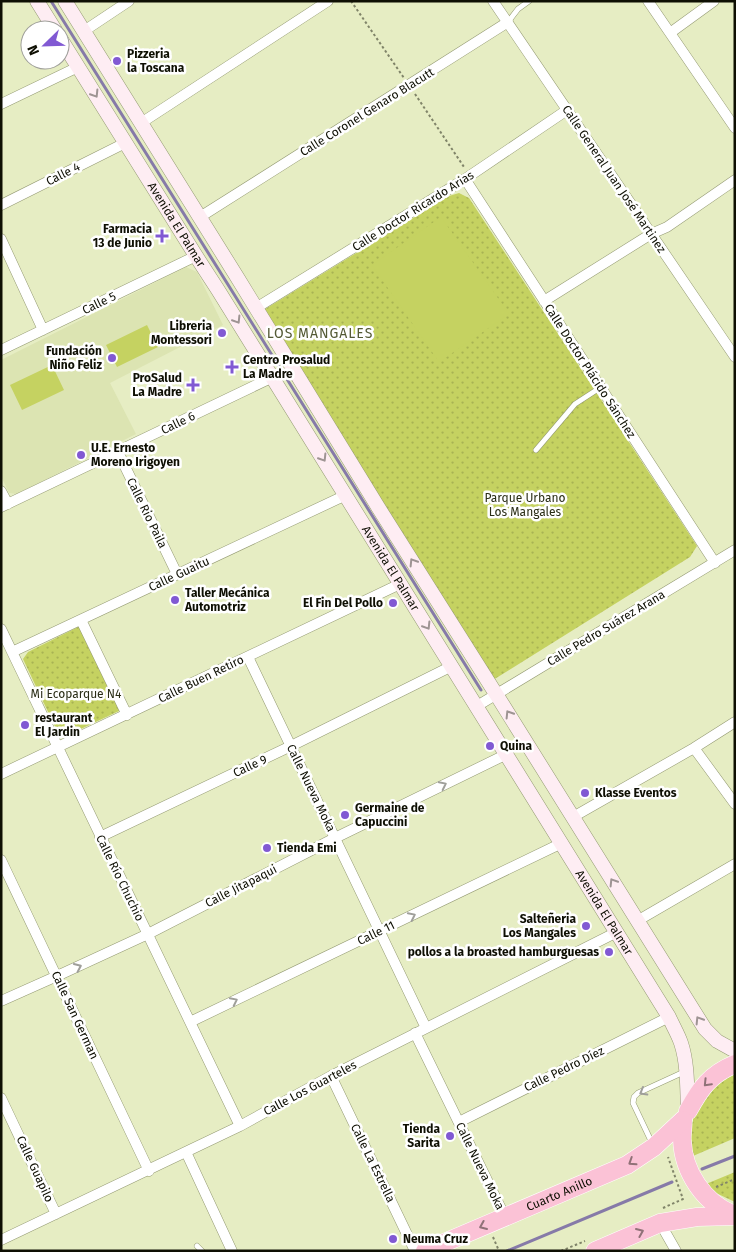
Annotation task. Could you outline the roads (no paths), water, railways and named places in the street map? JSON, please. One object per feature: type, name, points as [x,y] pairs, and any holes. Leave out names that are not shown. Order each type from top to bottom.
[{"type":"highway","points":[[735,1064],[714,1076],[698,1092],[685,1116],[682,1141],[690,1171],[702,1192],[711,1202],[735,1216]]},
{"type":"highway","name":"Cuarto Anillo","points":[[425,1251],[661,1152],[685,1116]]},
{"type":"highway","points":[[595,1251],[660,1223],[697,1217],[735,1216]]},
{"type":"street","name":"Avenida El Palmar","points":[[65,1],[200,217],[228,284],[273,377],[346,494],[369,513],[496,694],[705,1029],[717,1041],[735,1051]]},
{"type":"street","points":[[84,31],[129,1]]},
{"type":"street","points":[[141,123],[328,1]]},
{"type":"street","name":"Calle General Juan José Martinez","points":[[494,1],[735,357]]},
{"type":"street","points":[[648,1],[734,127]]},
{"type":"street","points":[[670,33],[714,1]]},
{"type":"street","points":[[40,2],[50,20]]},
{"type":"street","name":"Calle Coronel Genaro Blacutt","points":[[200,217],[508,22]]},
{"type":"street","name":"Avenida El Palmar","points":[[70,54],[196,256],[256,308],[369,513],[400,584],[669,1017],[681,1043],[686,1070],[685,1116]]},
{"type":"street","points":[[1,104],[78,67]]},
{"type":"street","name":"Calle Doctor Ricardo Arias","points":[[256,308],[465,179],[567,110]]},
{"type":"street","name":"Calle 4","points":[[1,205],[125,143]]},
{"type":"street","name":"Calle Doctor Plácido Sánchez","points":[[465,179],[715,563]]},
{"type":"street","points":[[544,301],[651,234],[667,227],[735,180]]},
{"type":"street","points":[[1,239],[43,330]]},
{"type":"street","name":"Calle 5","points":[[1,350],[196,256]]},
{"type":"street","name":"Calle 6","points":[[4,506],[273,377]]},
{"type":"street","name":"Calle Rio Paila","points":[[118,452],[177,574]]},
{"type":"street","points":[[1,491],[4,506]]},
{"type":"street","name":"Calle Guaitu","points":[[12,652],[346,494]]},
{"type":"street","name":"Calle Pedro Suárez Arana","points":[[477,706],[735,550]]},
{"type":"street","name":"Calle Buen Retiro","points":[[1,774],[400,584]]},
{"type":"street","points":[[81,620],[127,715]]},
{"type":"street","name":"Calle Río Chuchio","points":[[1,629],[240,1126]]},
{"type":"street","name":"Calle Nueva Moka","points":[[248,657],[426,1028]]},
{"type":"street","name":"Calle 9","points":[[100,836],[291,746],[452,666]]},
{"type":"street","points":[[573,817],[694,748],[735,722]]},
{"type":"street","points":[[694,748],[735,804]]},
{"type":"street","name":"Calle Jitapaqui","points":[[1,1001],[148,934],[335,838],[507,754]]},
{"type":"street","name":"Calle 11","points":[[190,1022],[562,844]]},
{"type":"street","name":"Calle San German","points":[[1,860],[148,1171]]},
{"type":"street","points":[[637,921],[735,864]]},
{"type":"street","name":"Calle Los Guarteles","points":[[1,1240],[240,1126],[331,1076],[617,932]]},
{"type":"street","points":[[629,951],[643,947],[648,939]]},
{"type":"street","name":"Calle Pedro Díez","points":[[459,1122],[669,1017]]},
{"type":"street","name":"Calle Nueva Moka","points":[[415,1034],[505,1217]]},
{"type":"street","name":"Calle La Estrella","points":[[331,1076],[415,1251]]},
{"type":"street","name":"Calle Guapilo","points":[[1,1098],[4,1112],[56,1214]]},
{"type":"street","points":[[186,1152],[232,1251]]},
{"type":"street","points":[[660,1223],[676,1251]]},
{"type":"lane","name":"Calle Coronel Genaro Blacutt","points":[[508,22],[529,1]]},
{"type":"lane","points":[[536,450],[575,404],[600,387]]},
{"type":"lane","points":[[661,1152],[633,1103],[634,1097],[638,1093],[686,1070]]},
{"type":"lane","points":[[197,1246],[202,1251]]},
{"type":"waterway","points":[[51,1],[481,690]]},
{"type":"waterway","points":[[702,1169],[735,1156]]},
{"type":"waterway","points":[[507,1251],[672,1182]]},
{"type":"place","name":"Pizzeria la Toscana","points":[[117,61]]},
{"type":"place","name":"Farmacia 13 de Junio","points":[[162,236]]},
{"type":"place","name":"Libreria Montessori","points":[[222,333]]},
{"type":"place","name":"Fundación Niño Feliz","points":[[112,358]]},
{"type":"place","name":"Centro Prosalud La Madre","points":[[232,367]]},
{"type":"place","name":"ProSalud La Madre","points":[[193,385]]},
{"type":"place","name":"U.E. Ernesto Moreno Irigoyen","points":[[81,455]]},
{"type":"place","name":"Taller Mecánica Automotriz","points":[[175,600]]},
{"type":"place","name":"El Fin Del Pollo","points":[[393,603]]},
{"type":"place","name":"restaurant El Jardin","points":[[25,725]]},
{"type":"place","name":"Quina","points":[[490,746]]},
{"type":"place","name":"Klasse Eventos","points":[[585,793]]},
{"type":"place","name":"Germaine de Capuccini","points":[[345,815]]},
{"type":"place","name":"Tienda Emi","points":[[267,848]]},
{"type":"place","name":"Salteñeria Los Mangales","points":[[586,926]]},
{"type":"place","name":"pollos a la broasted hamburguesas","points":[[609,952]]},
{"type":"place","name":"Tienda Sarita","points":[[450,1136]]},
{"type":"place","name":"Neuma Cruz","points":[[393,1239]]},
{"type":"district","name":"LOS MANGALES","points":[[320,333]]},
{"type":"park label","name":"Parque Urbano Los Mangales","points":[[525,505]]},
{"type":"park label","name":"Mi Ecoparque N4","points":[[76,694]]}]
